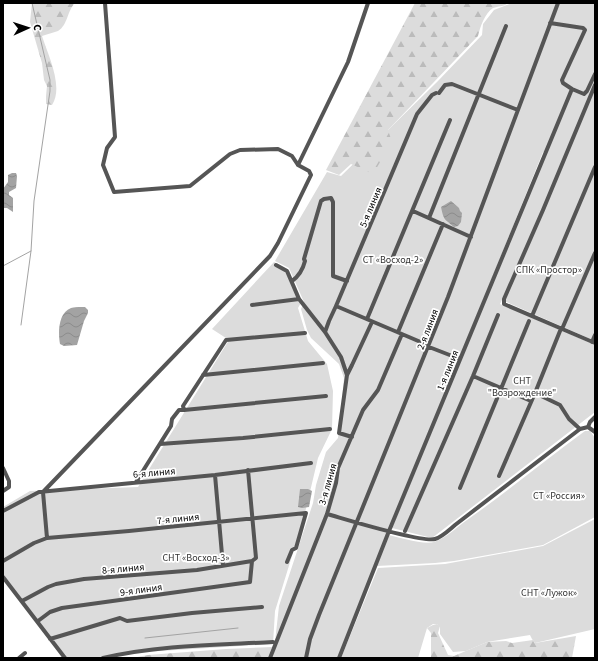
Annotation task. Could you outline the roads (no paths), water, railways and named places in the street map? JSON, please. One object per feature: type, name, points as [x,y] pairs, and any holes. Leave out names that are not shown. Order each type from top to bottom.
[{"type":"street","points":[[47,538],[43,492],[270,256],[278,243],[311,175],[309,171],[298,165],[292,156],[278,148],[240,150],[230,154],[190,186],[114,192],[103,165],[108,148],[115,137],[105,3]]},
{"type":"street","points":[[298,165],[348,62],[368,3]]},
{"type":"street","name":"2-я линия","points":[[306,658],[317,621],[429,347],[558,3]]},
{"type":"street","points":[[550,23],[583,28],[585,30],[562,80],[563,83],[584,94],[595,74]]},
{"type":"street","points":[[430,218],[506,26]]},
{"type":"street","name":"5-я линия","points":[[325,332],[417,114],[426,103],[445,85],[452,84],[518,110]]},
{"type":"street","points":[[595,84],[543,210],[504,299],[504,304],[561,330],[594,342],[595,335]]},
{"type":"street","name":"1-я линия","points":[[339,658],[389,531],[572,89]]},
{"type":"street","points":[[367,319],[450,120]]},
{"type":"street","points":[[532,316],[595,167]]},
{"type":"street","points":[[292,281],[300,274],[304,265],[304,259],[321,201],[331,198],[333,202],[333,276],[347,281]]},
{"type":"street","points":[[413,211],[471,237]]},
{"type":"street","name":"3-я линия","points":[[270,658],[274,642],[327,514],[336,483],[338,468],[363,410],[378,390],[443,224]]},
{"type":"street","points":[[499,476],[595,253]]},
{"type":"street","points":[[276,265],[287,271],[300,301],[325,332],[341,357],[346,375],[340,433],[352,437]]},
{"type":"street","points":[[252,305],[300,301]]},
{"type":"street","points":[[336,306],[460,359]]},
{"type":"street","points":[[405,531],[498,315]]},
{"type":"street","points":[[460,488],[529,321]]},
{"type":"street","points":[[346,375],[372,322]]},
{"type":"street","points":[[184,410],[183,406],[226,340],[305,333]]},
{"type":"street","points":[[203,375],[323,364]]},
{"type":"street","points":[[473,376],[531,401]]},
{"type":"street","points":[[535,393],[560,405],[569,419],[580,429]]},
{"type":"street","points":[[136,482],[171,426],[172,419],[179,410],[326,396]]},
{"type":"street","points":[[588,427],[590,422],[595,417]]},
{"type":"street","points":[[327,514],[424,540],[434,540],[580,429],[588,427],[595,432]]},
{"type":"street","points":[[160,444],[243,438],[330,428]]},
{"type":"street","name":"6-я линия","points":[[3,511],[32,495],[43,492],[215,475],[311,463]]},
{"type":"street","points":[[3,468],[9,481],[9,487],[3,491]]},
{"type":"street","points":[[248,470],[256,558],[252,561]]},
{"type":"street","points":[[215,475],[223,566]]},
{"type":"street","name":"7-я линия","points":[[3,561],[34,543],[47,538],[306,513],[296,548],[292,550],[286,562]]},
{"type":"street","name":"8-я линия","points":[[22,601],[48,586],[84,579],[197,570],[252,561]]},
{"type":"street","name":"9-я линия","points":[[38,621],[50,612],[62,608],[250,582],[252,561]]},
{"type":"street","points":[[3,577],[65,658]]},
{"type":"street","points":[[50,639],[120,618],[127,621],[192,613],[262,607]]},
{"type":"street","points":[[103,658],[127,653],[161,649],[274,642]]},
{"type":"street","points":[[20,658],[25,653]]},
{"type":"water","points":[[16,173],[17,176],[16,188],[9,192],[9,195],[13,198],[13,212],[7,208],[3,208],[3,189],[8,182],[8,175]]},
{"type":"water","points":[[451,201],[462,213],[461,222],[458,226],[454,227],[445,219],[441,207]]},
{"type":"water","points":[[85,307],[88,310],[88,313],[77,345],[64,346],[60,344],[59,329],[61,319],[64,314],[71,308]]},
{"type":"water","points":[[300,489],[308,489],[312,491],[309,507],[298,507]]},
{"type":"waterway","points":[[21,325],[31,251],[34,201],[50,91],[50,80],[32,3]]},
{"type":"waterway","points":[[3,266],[31,251]]},
{"type":"waterway","points":[[145,638],[238,628]]},
{"type":"park label","name":"СТ «Восход-2»","points":[[393,259]]},
{"type":"park label","name":"СПК «Простор»","points":[[549,269]]},
{"type":"park label","name":"СНТ \"Возрождение\"","points":[[522,386]]},
{"type":"park label","name":"СТ «Россия»","points":[[559,495]]},
{"type":"park label","name":"СНТ «Восход-3»","points":[[196,557]]},
{"type":"park label","name":"СНТ «Лужок»","points":[[549,592]]}]
